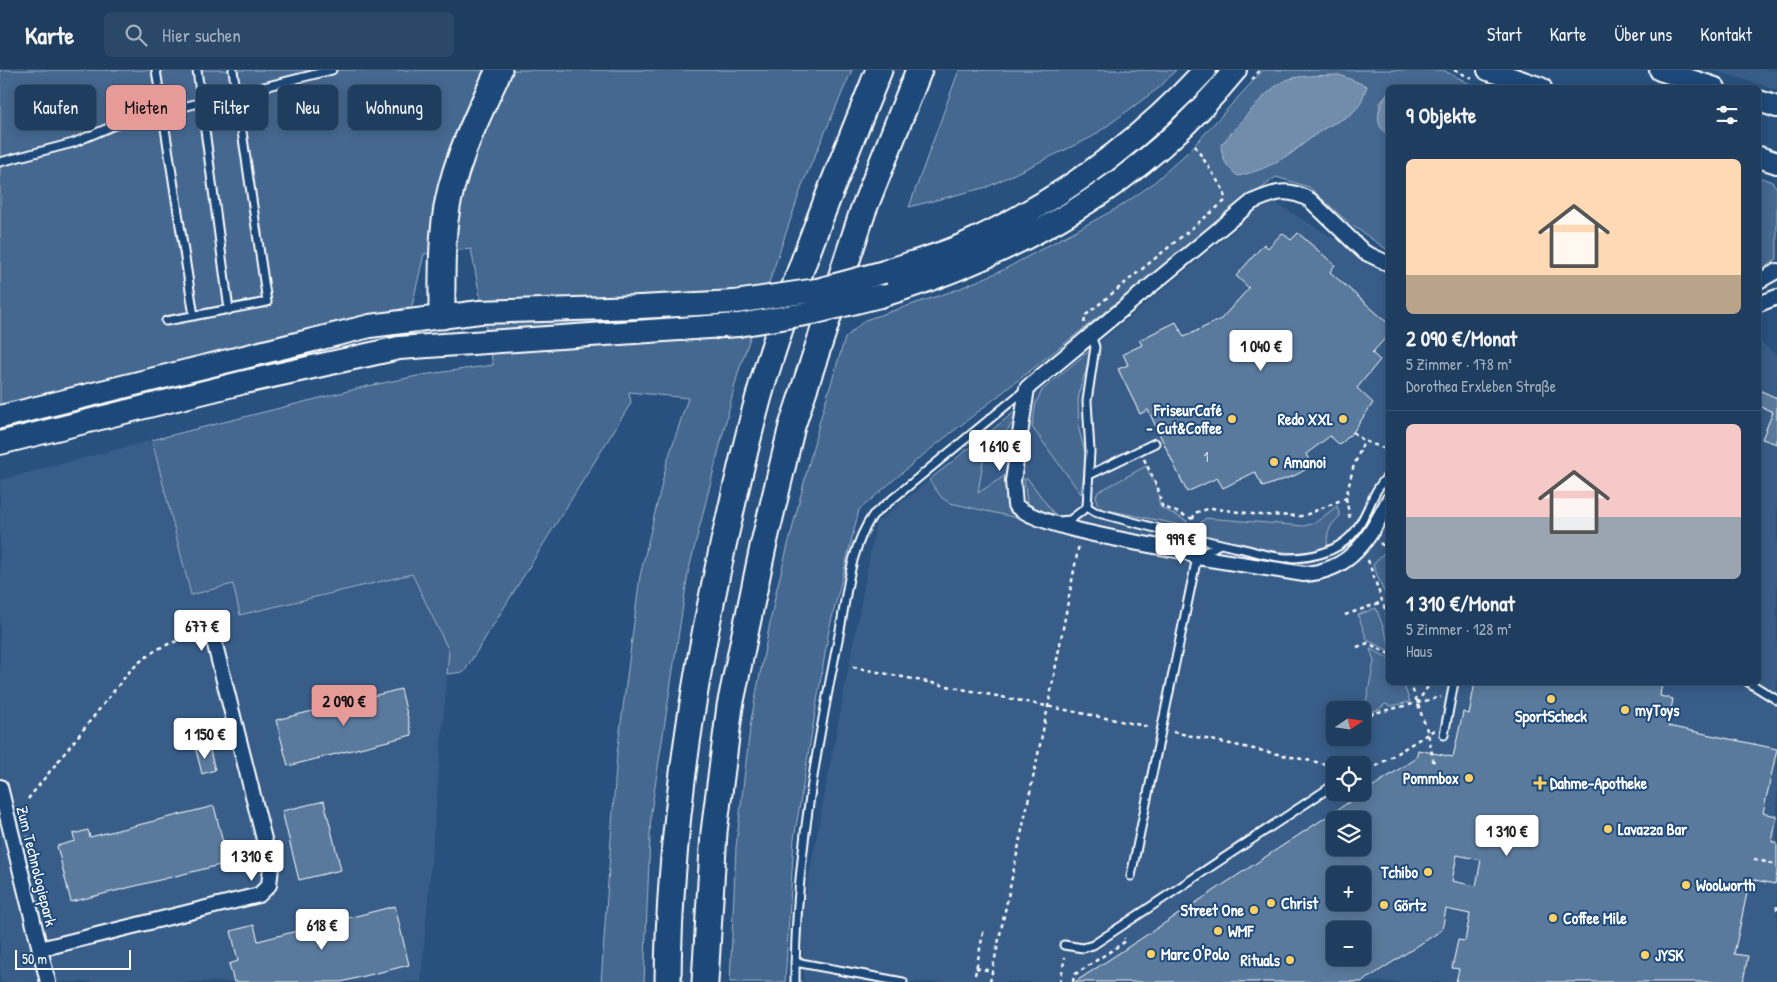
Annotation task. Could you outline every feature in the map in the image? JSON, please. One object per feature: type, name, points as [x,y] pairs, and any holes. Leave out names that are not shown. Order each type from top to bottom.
[{"type":"highway","points":[[442,316],[445,219],[454,180],[471,130],[499,70]]},
{"type":"highway","points":[[705,982],[714,832],[730,706],[763,547],[796,417],[863,211],[918,70]]},
{"type":"highway","points":[[668,982],[676,832],[691,716],[714,587],[731,511],[766,371],[826,201],[878,72]]},
{"type":"main road","points":[[0,417],[370,326],[480,312],[735,302],[817,290],[884,272],[961,245],[1062,192],[1121,149],[1162,114],[1204,70]]},
{"type":"main road","points":[[0,444],[246,382],[365,354],[399,348],[738,325],[812,314],[880,296],[969,266],[1015,245],[1085,204],[1120,181],[1174,136],[1210,101],[1236,70]]},
{"type":"main road","points":[[442,316],[445,344]]},
{"type":"street","points":[[1488,70],[1532,85]]},
{"type":"street","points":[[1660,70],[1706,85]]},
{"type":"street","points":[[1761,102],[1777,107]]},
{"type":"street","points":[[1761,158],[1777,163]]},
{"type":"street","points":[[1386,263],[1364,252],[1310,200],[1290,191],[1252,202],[1027,388],[1013,481],[1015,505],[1021,511],[1047,522],[1187,552],[1196,557],[1304,574],[1318,573],[1337,565],[1363,545],[1370,537],[1386,506]]},
{"type":"street","points":[[1761,280],[1777,271]]},
{"type":"street","points":[[1761,303],[1777,297]]},
{"type":"street","points":[[40,949],[259,895],[269,885],[271,867],[212,633]]},
{"type":"street","name":"Zum Technologiepark","points":[[0,787],[48,982]]},
{"type":"lane","points":[[156,70],[158,85]]},
{"type":"lane","points":[[198,70],[200,85]]},
{"type":"lane","points":[[233,70],[235,85]]},
{"type":"lane","points":[[267,85],[332,70]]},
{"type":"lane","points":[[0,162],[73,143],[106,129]]},
{"type":"lane","points":[[165,130],[194,316]]},
{"type":"lane","points":[[206,130],[229,310]]},
{"type":"lane","points":[[166,321],[267,302],[242,130]]},
{"type":"lane","points":[[1047,522],[1070,520],[1087,507],[1090,451],[1087,401],[1095,347],[1090,334]]},
{"type":"lane","points":[[795,982],[798,891],[820,730],[846,595],[862,531],[873,516],[1027,388]]},
{"type":"lane","points":[[1089,475],[1155,443]]},
{"type":"lane","points":[[1087,507],[1095,512],[1220,544],[1286,558],[1313,556],[1331,551],[1355,531],[1373,495],[1386,479]]},
{"type":"lane","points":[[1131,876],[1196,557],[1220,544]]},
{"type":"lane","points":[[1444,735],[1453,685]]},
{"type":"lane","points":[[1753,685],[1777,700]]},
{"type":"lane","points":[[1064,945],[1083,948],[1093,945],[1326,790]]},
{"type":"lane","points":[[795,962],[902,982]]},
{"type":"path","points":[[1090,334],[1084,324],[1086,315],[1224,201],[1224,191],[1193,143]]},
{"type":"path","points":[[707,340],[715,339]]},
{"type":"path","points":[[1353,432],[1364,441],[1386,449]]},
{"type":"path","points":[[1190,537],[1194,513],[1212,508],[1260,515],[1303,516],[1346,498],[1353,468],[1364,441]]},
{"type":"path","points":[[1141,450],[1158,488],[1162,506],[1193,519]]},
{"type":"path","points":[[990,982],[1048,706],[1082,530]]},
{"type":"path","points":[[1363,545],[1386,613]]},
{"type":"path","points":[[1345,615],[1382,602]]},
{"type":"path","points":[[28,799],[130,672],[147,654],[178,640],[212,633]]},
{"type":"path","points":[[1357,647],[1368,643],[1386,652]]},
{"type":"path","points":[[852,667],[1326,764]]},
{"type":"path","points":[[1411,685],[1428,733],[1434,764]]},
{"type":"path","points":[[1371,714],[1416,703],[1429,685]]},
{"type":"path","points":[[1371,770],[1446,723]]},
{"type":"path","points":[[24,838],[37,835]]},
{"type":"path","points":[[1754,860],[1777,865]]},
{"type":"path","points":[[1777,906],[1777,911]]},
{"type":"path","points":[[975,974],[984,928]]},
{"type":"path","points":[[1073,982],[1074,975],[1126,940],[1118,928]]},
{"type":"path","points":[[1060,982],[1063,966]]},
{"type":"path","points":[[976,968],[992,971]]},
{"type":"shaded area","points":[[0,70],[852,70],[803,183],[738,373],[688,573],[651,812],[644,982],[601,982],[617,754],[640,576],[667,462],[688,398],[629,392],[631,403],[464,672],[447,674],[449,651],[412,574],[240,615],[233,584],[191,595],[152,440],[368,386],[422,375],[493,365],[471,249],[424,254],[412,306],[0,406]]},
{"type":"shaded area","points":[[959,70],[1176,70],[1160,87],[1092,137],[987,187],[909,207]]},
{"type":"shaded area","points":[[1263,70],[1443,70],[1472,85],[1386,85],[1386,96],[1379,104],[1386,133],[1386,249],[1350,224],[1309,187],[1276,177],[918,459],[859,510],[829,630],[794,839],[785,982],[730,982],[736,847],[751,720],[776,592],[820,420],[845,338],[865,320],[956,290],[1003,270],[1121,206],[1151,185],[1189,151]],"holes":[[[1282,82],[1367,86],[1350,114],[1314,135],[1288,156],[1221,145],[1256,106]]]},
{"type":"shaded area","points":[[1713,70],[1777,70],[1777,90]]},
{"type":"shaded area","points":[[1340,75],[1367,86],[1361,103],[1354,111],[1264,168],[1238,176],[1230,169],[1222,154],[1221,145],[1250,111],[1275,87],[1288,79]]},
{"type":"shaded area","points":[[1386,96],[1386,133],[1383,131],[1378,120],[1382,102]]},
{"type":"shaded area","points":[[1761,178],[1772,182],[1777,188],[1777,259],[1761,270]]},
{"type":"shaded area","points":[[1259,193],[1386,269],[1386,685],[1761,685],[1761,343],[1777,355],[1777,982],[804,982],[801,918],[876,523],[1042,390],[1238,227]]},
{"type":"shaded area","points":[[1090,350],[1078,401],[1079,430],[1086,456],[1081,494],[1032,427],[1036,403],[1042,390]]},
{"type":"shaded area","points":[[1018,409],[1010,427],[1001,437],[985,449],[978,493],[1006,475],[1007,503],[1014,513],[1022,519],[950,503],[942,498],[929,480]]},
{"type":"shaded area","points":[[152,440],[190,595],[233,584],[241,615],[412,574],[449,651],[421,982],[0,982],[0,480]]},
{"type":"shaded area","points":[[1146,466],[1157,489],[1160,507],[1187,521],[1186,526],[1102,509],[1099,505],[1096,499],[1098,492]]},
{"type":"shaded area","points":[[1024,479],[1028,479],[1054,514],[1040,512],[1027,502]]},
{"type":"shaded area","points":[[1337,506],[1340,516],[1329,530],[1327,538],[1328,548],[1313,552],[1298,553],[1265,550],[1203,536],[1199,533],[1198,525],[1206,518],[1304,526],[1315,523]]},
{"type":"shaded area","points":[[1386,551],[1386,597],[1373,565]]},
{"type":"shaded area","points":[[1376,608],[1386,635],[1386,650],[1367,640],[1358,615]]},
{"type":"shaded area","points":[[1370,649],[1386,657],[1386,685],[1404,685],[1410,702],[1391,706],[1385,704],[1378,710],[1371,712],[1371,701],[1366,701],[1374,661]]},
{"type":"building","points":[[1282,233],[1291,240],[1298,233],[1335,265],[1330,272],[1386,321],[1386,337],[1372,353],[1380,360],[1357,388],[1373,403],[1353,432],[1340,445],[1330,436],[1306,454],[1312,466],[1296,475],[1263,487],[1255,472],[1223,488],[1217,478],[1187,492],[1148,410],[1140,414],[1118,369],[1128,365],[1123,354],[1142,345],[1139,340],[1176,322],[1184,337],[1221,319],[1249,288],[1236,276],[1264,244],[1268,248]]},
{"type":"building","points":[[1761,391],[1777,398],[1777,444],[1762,439],[1773,412],[1761,407]]},
{"type":"building","points":[[1474,685],[1662,685],[1660,696],[1673,699],[1668,726],[1777,749],[1763,813],[1777,816],[1772,842],[1777,843],[1777,873],[1775,884],[1750,879],[1734,954],[1748,956],[1743,982],[1456,982],[1459,969],[1452,968],[1458,940],[1465,941],[1470,914],[1446,909],[1442,930],[1362,982],[1075,982],[1326,817],[1326,856],[1371,856],[1371,811],[1335,811],[1351,801],[1371,801],[1371,788],[1416,758],[1418,750],[1453,757],[1463,712],[1469,714]],"holes":[[[1457,855],[1481,860],[1476,886],[1452,881]]]},
{"type":"building","points":[[401,689],[412,735],[288,766],[276,720]]},
{"type":"building","points":[[209,747],[215,770],[202,774],[196,750]]},
{"type":"building","points":[[324,801],[341,870],[299,880],[282,811]]},
{"type":"building","points":[[214,806],[228,863],[71,902],[57,846],[75,841],[73,834],[88,830],[90,837]]},
{"type":"building","points":[[395,906],[409,965],[341,982],[234,982],[229,964],[238,961],[231,931],[254,925],[258,941]]},
{"type":"place","name":"FriseurCafé - Cut&Coffee","points":[[1232,419]]},
{"type":"place","name":"Redo XXL","points":[[1343,419]]},
{"type":"place","name":"Amanoi","points":[[1274,462]]},
{"type":"place","name":"SportScheck","points":[[1551,699]]},
{"type":"place","name":"myToys","points":[[1625,710]]},
{"type":"place","name":"Pommbox","points":[[1469,778]]},
{"type":"place","name":"Dahme-Apotheke","points":[[1540,783]]},
{"type":"place","name":"Lavazza Bar","points":[[1608,829]]},
{"type":"place","name":"Tchibo","points":[[1428,872]]},
{"type":"place","name":"Woolworth","points":[[1686,885]]},
{"type":"place","name":"Christ","points":[[1271,903]]},
{"type":"place","name":"Görtz","points":[[1384,905]]},
{"type":"place","name":"Street One","points":[[1254,910]]},
{"type":"place","name":"Coffee Mile","points":[[1553,918]]},
{"type":"place","name":"WMF","points":[[1218,931]]},
{"type":"place","name":"Marc O'Polo","points":[[1151,954]]},
{"type":"place","name":"JYSK","points":[[1645,955]]},
{"type":"place","name":"Rituals","points":[[1290,960]]}]
